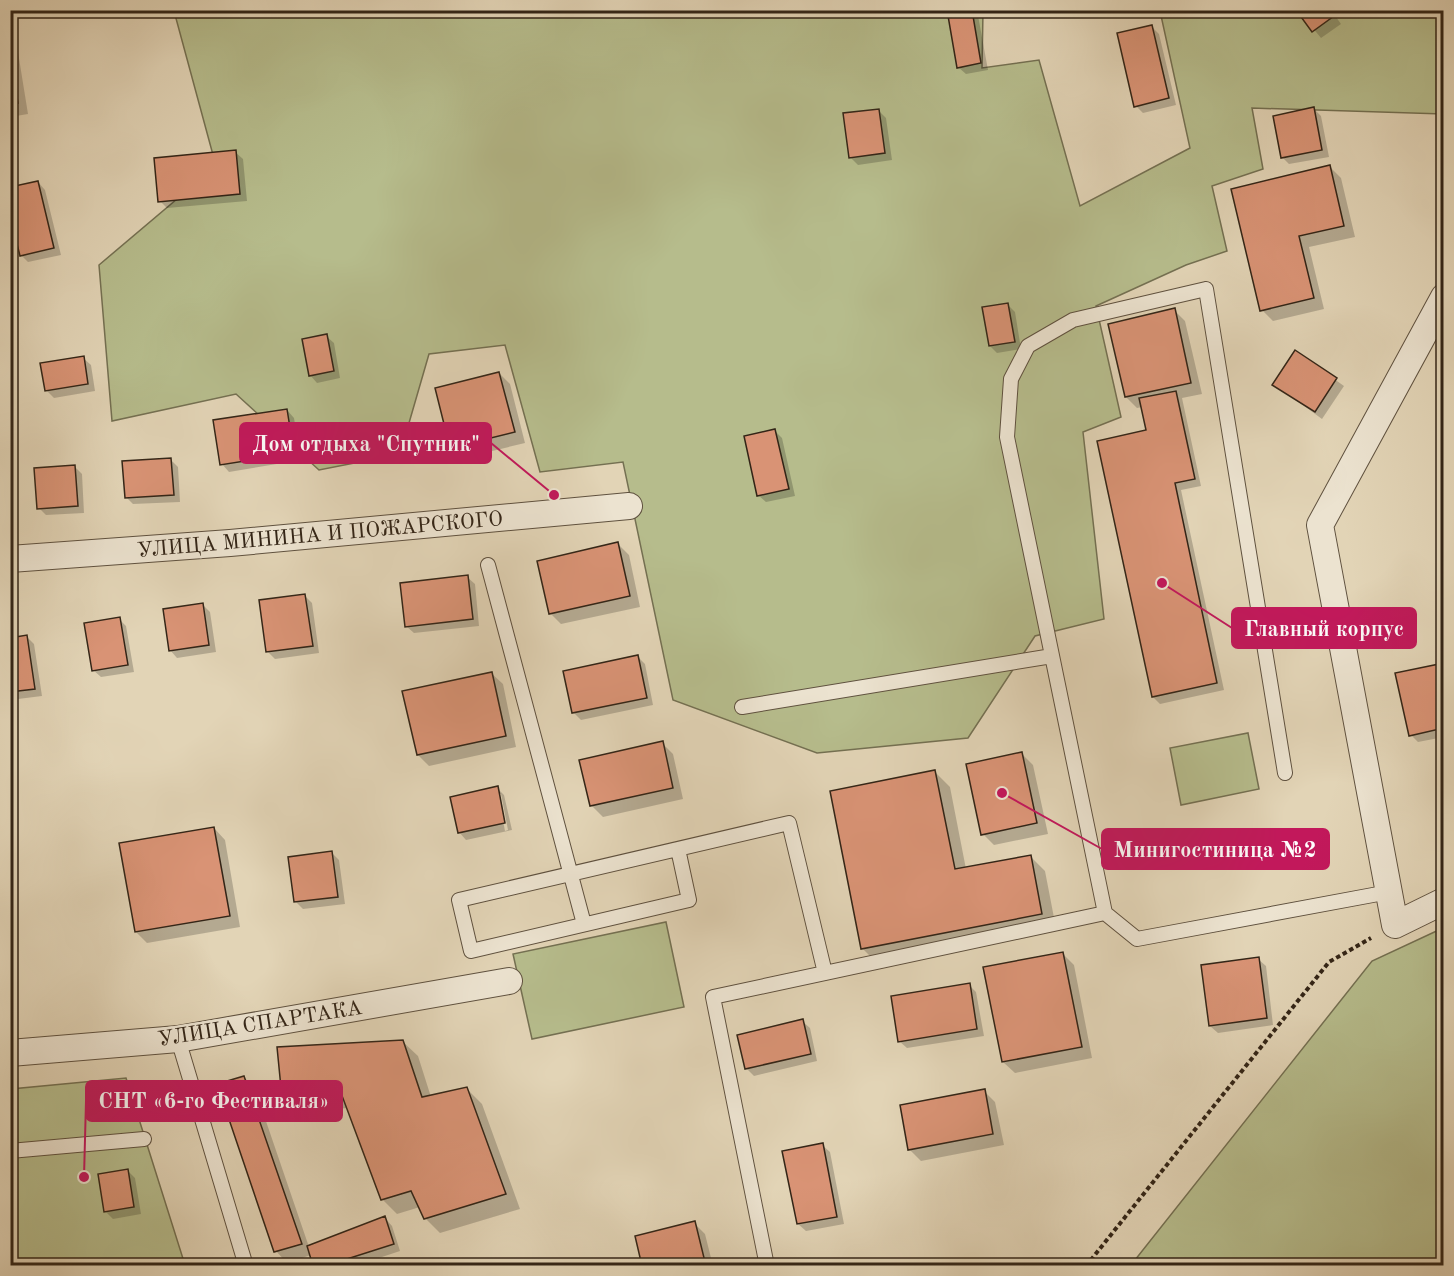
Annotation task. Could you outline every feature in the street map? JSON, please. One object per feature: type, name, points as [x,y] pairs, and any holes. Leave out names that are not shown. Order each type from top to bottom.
[{"type":"street","points":[[1443,297],[1320,525],[1395,925],[1443,901]]},
{"type":"street","name":"УЛИЦА МИНИНА И ПОЖАРСКОГО","points":[[10,559],[230,543],[629,506]]},
{"type":"street","name":"УЛИЦА СПАРТАКА","points":[[10,1053],[178,1039],[508,981]]},
{"type":"lane","points":[[1285,773],[1206,289],[1073,320],[1028,346],[1011,379],[1007,437],[1105,913],[1137,939],[1389,892]]},
{"type":"lane","points":[[488,565],[584,924]]},
{"type":"lane","points":[[742,707],[1052,656]]},
{"type":"lane","points":[[678,849],[689,900],[471,951],[459,900],[789,823],[825,973]]},
{"type":"lane","points":[[767,1266],[713,997],[1105,913]]},
{"type":"lane","points":[[178,1039],[246,1266]]},
{"type":"lane","points":[[10,1151],[144,1139]]},
{"type":"path","points":[[1086,1266],[1329,962],[1395,925]]},
{"type":"green space","points":[[174,11],[983,11],[982,68],[1039,60],[1080,206],[1190,148],[1160,11],[1443,11],[1443,114],[1252,108],[1263,169],[1212,186],[1227,251],[1186,265],[1096,306],[1121,417],[1083,432],[1104,619],[1035,636],[968,738],[817,753],[673,700],[623,462],[540,472],[505,345],[429,354],[400,454],[319,470],[236,394],[112,421],[99,265],[216,166]]},
{"type":"green space","points":[[1248,733],[1259,789],[1181,805],[1170,748]]},
{"type":"green space","points":[[666,922],[684,1007],[532,1039],[513,954]]},
{"type":"green space","points":[[1443,928],[1443,1265],[1131,1265],[1372,961]]},
{"type":"green space","points":[[126,1078],[185,1265],[11,1266],[11,1089]]},
{"type":"building","points":[[947,10],[972,10],[981,63],[957,68]]},
{"type":"building","points":[[1296,10],[1331,10],[1334,16],[1312,32]]},
{"type":"building","points":[[1152,25],[1169,98],[1134,107],[1117,33]]},
{"type":"building","points":[[10,58],[18,103],[10,104]]},
{"type":"building","points":[[1314,107],[1322,150],[1281,158],[1273,116]]},
{"type":"building","points":[[879,109],[885,153],[849,158],[843,113]]},
{"type":"building","points":[[236,150],[240,194],[158,202],[154,158]]},
{"type":"building","points":[[1330,165],[1344,226],[1299,236],[1314,298],[1260,311],[1231,189]]},
{"type":"building","points":[[38,181],[54,248],[20,256],[10,216],[10,187]]},
{"type":"building","points":[[1008,303],[1015,342],[989,346],[982,307]]},
{"type":"building","points":[[1175,308],[1191,383],[1125,397],[1108,324]]},
{"type":"building","points":[[327,334],[334,371],[309,376],[302,339]]},
{"type":"building","points":[[1295,350],[1337,378],[1315,412],[1272,385]]},
{"type":"building","points":[[84,356],[88,384],[45,391],[40,363]]},
{"type":"building","points":[[499,372],[515,432],[450,448],[435,388]]},
{"type":"building","points":[[1176,391],[1195,479],[1175,483],[1217,683],[1152,697],[1097,441],[1146,430],[1139,398]]},
{"type":"building","points":[[287,409],[294,453],[220,465],[213,420]]},
{"type":"building","points":[[775,429],[789,489],[757,496],[744,436]]},
{"type":"building","points":[[171,458],[174,495],[125,498],[122,461]]},
{"type":"building","points":[[75,465],[78,506],[37,509],[34,468]]},
{"type":"building","points":[[618,542],[630,596],[549,614],[537,561]]},
{"type":"building","points":[[468,575],[473,619],[405,627],[400,583]]},
{"type":"building","points":[[305,594],[313,646],[266,652],[259,600]]},
{"type":"building","points":[[203,603],[209,645],[169,651],[163,609]]},
{"type":"building","points":[[120,617],[128,665],[92,671],[84,623]]},
{"type":"building","points":[[27,635],[35,689],[10,692],[10,638]]},
{"type":"building","points":[[638,655],[647,698],[572,713],[563,671]]},
{"type":"building","points":[[1444,663],[1444,728],[1409,736],[1395,673]]},
{"type":"building","points":[[492,672],[506,736],[417,755],[402,691]]},
{"type":"building","points":[[663,741],[673,788],[590,806],[579,760]]},
{"type":"building","points":[[1022,752],[1037,823],[981,835],[966,764]]},
{"type":"building","points":[[935,770],[955,869],[1031,855],[1042,914],[861,949],[830,791]]},
{"type":"building","points":[[498,786],[505,823],[458,833],[450,797]]},
{"type":"building","points":[[214,827],[230,916],[135,932],[119,843]]},
{"type":"building","points":[[332,851],[338,897],[294,902],[288,857]]},
{"type":"building","points":[[1063,952],[1082,1047],[1002,1062],[983,967]]},
{"type":"building","points":[[1259,957],[1267,1018],[1209,1026],[1201,965]]},
{"type":"building","points":[[970,983],[977,1029],[898,1042],[891,996]]},
{"type":"building","points":[[803,1019],[811,1054],[745,1069],[737,1035]]},
{"type":"building","points":[[403,1040],[422,1097],[467,1087],[506,1194],[424,1219],[411,1191],[381,1200],[341,1093],[282,1098],[277,1047]]},
{"type":"building","points":[[244,1076],[302,1244],[274,1252],[217,1084]]},
{"type":"building","points":[[985,1089],[993,1134],[908,1150],[900,1105]]},
{"type":"building","points":[[823,1143],[837,1217],[797,1224],[782,1151]]},
{"type":"building","points":[[128,1169],[134,1207],[104,1212],[98,1174]]},
{"type":"building","points":[[385,1216],[394,1244],[325,1266],[313,1266],[307,1246]]},
{"type":"building","points":[[695,1221],[706,1266],[642,1266],[635,1236]]},
{"type":"place","name":"Дом отдыха \"Спутник\"","points":[[554,495]]},
{"type":"place","name":"Главный корпус","points":[[1162,583]]},
{"type":"place","name":"Минигостиница №2","points":[[1002,793]]},
{"type":"place","name":"СНТ «6-го Фестиваля»","points":[[84,1177]]}]
